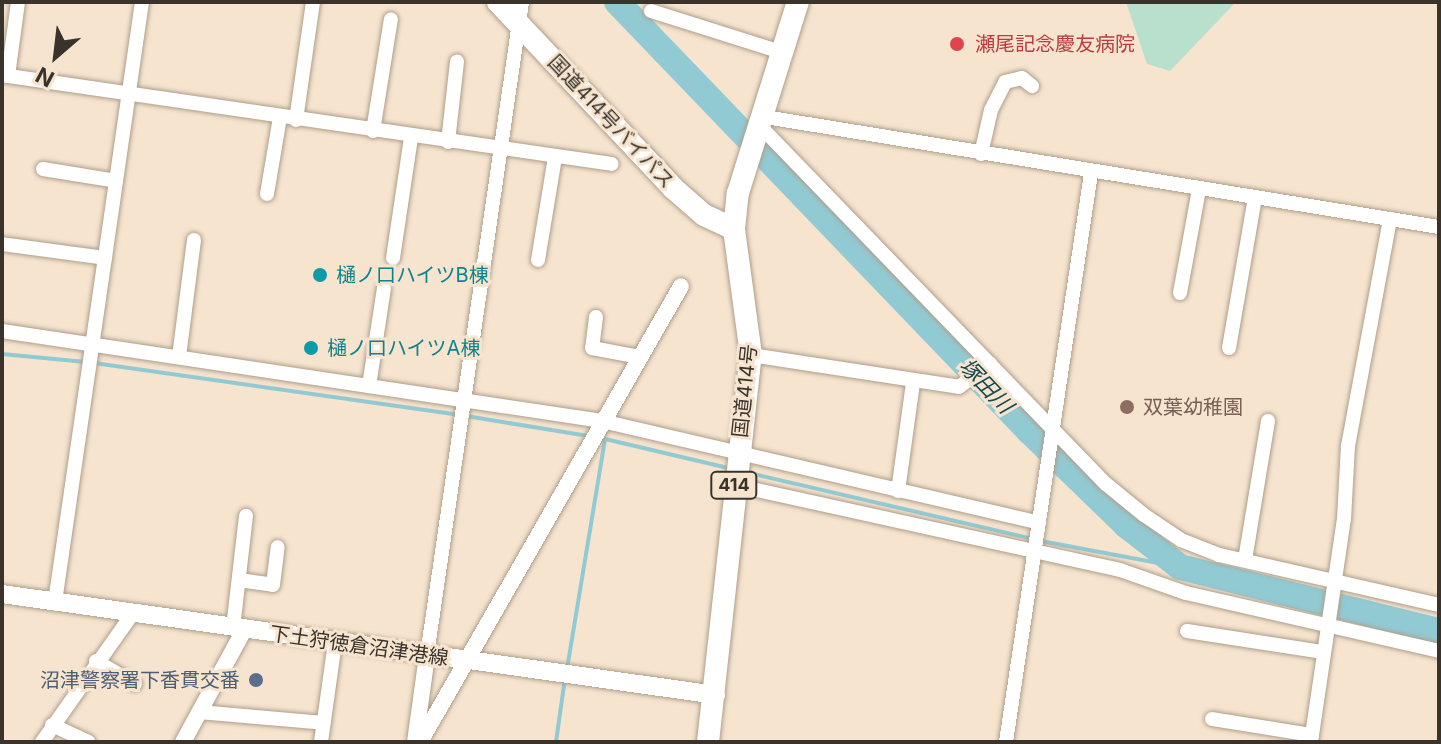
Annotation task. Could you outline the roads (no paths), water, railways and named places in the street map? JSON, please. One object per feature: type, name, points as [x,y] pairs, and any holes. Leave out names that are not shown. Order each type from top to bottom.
[{"type":"highway","name":"国道414号バイパス","points":[[498,2],[673,188],[704,215],[734,229]]},
{"type":"highway","name":"国道414号","points":[[708,742],[716,695],[734,485],[751,355],[734,229],[738,193],[763,125],[798,2]]},
{"type":"main road","name":"下土狩徳倉沼津港線","points":[[2,594],[716,695]]},
{"type":"street","points":[[18,2],[5,76],[612,164]]},
{"type":"street","points":[[55,602],[142,2]]},
{"type":"street","points":[[296,120],[313,2]]},
{"type":"street","points":[[418,742],[427,655],[522,2]]},
{"type":"street","points":[[651,11],[784,53]]},
{"type":"street","points":[[373,131],[391,19]]},
{"type":"street","points":[[448,142],[457,62]]},
{"type":"street","points":[[981,154],[991,110],[1005,82],[1022,78],[1032,86]]},
{"type":"street","points":[[267,194],[280,117]]},
{"type":"street","points":[[763,125],[981,154],[1439,227]]},
{"type":"street","points":[[763,125],[1053,434],[1144,515],[1181,540],[1245,560],[1439,605]]},
{"type":"street","points":[[393,258],[411,137]]},
{"type":"street","points":[[538,260],[555,157]]},
{"type":"street","points":[[43,169],[116,181]]},
{"type":"street","points":[[1006,742],[1091,173]]},
{"type":"street","points":[[1180,293],[1199,189]]},
{"type":"street","points":[[1229,348],[1255,198]]},
{"type":"street","points":[[1212,719],[1311,739],[1334,583],[1348,446],[1390,219]]},
{"type":"street","points":[[179,357],[194,240]]},
{"type":"street","points":[[2,244],[105,258]]},
{"type":"street","points":[[418,742],[681,286]]},
{"type":"street","points":[[369,386],[384,288]]},
{"type":"street","points":[[596,317],[592,348],[639,357]]},
{"type":"street","points":[[2,331],[92,349],[179,357],[602,421],[1039,523]]},
{"type":"street","points":[[751,355],[913,383],[959,387],[970,383],[988,367]]},
{"type":"street","points":[[898,491],[913,383]]},
{"type":"street","points":[[1245,560],[1268,421]]},
{"type":"street","points":[[734,485],[1035,551],[1439,651]]},
{"type":"street","points":[[183,742],[239,629],[239,580],[246,516]]},
{"type":"street","points":[[239,580],[273,585],[278,547]]},
{"type":"street","points":[[42,742],[96,661],[133,613]]},
{"type":"street","points":[[1187,631],[1323,652]]},
{"type":"street","points":[[321,742],[335,642]]},
{"type":"street","points":[[96,661],[135,684]]},
{"type":"street","points":[[199,712],[324,723]]},
{"type":"street","points":[[52,725],[88,742]]},
{"type":"waterway","name":"塚田川","points":[[617,2],[1030,432],[1127,526],[1180,567],[1439,631]]},
{"type":"waterway","points":[[2,354],[86,362]]},
{"type":"waterway","points":[[94,363],[458,415]]},
{"type":"waterway","points":[[466,416],[588,436]]},
{"type":"waterway","points":[[601,438],[732,469]]},
{"type":"waterway","points":[[567,669],[605,439]]},
{"type":"waterway","points":[[745,472],[1032,539]]},
{"type":"waterway","points":[[1041,541],[1180,567]]},
{"type":"waterway","points":[[556,742],[565,678]]},
{"type":"place","name":"瀬尾記念慶友病院","points":[[957,44]]},
{"type":"place","name":"樋ノ口ハイツB棟","points":[[320,275]]},
{"type":"place","name":"樋ノ口ハイツA棟","points":[[311,348]]},
{"type":"place","name":"双葉幼稚園","points":[[1127,407]]},
{"type":"place","name":"沼津警察署下香貫交番","points":[[256,680]]}]
